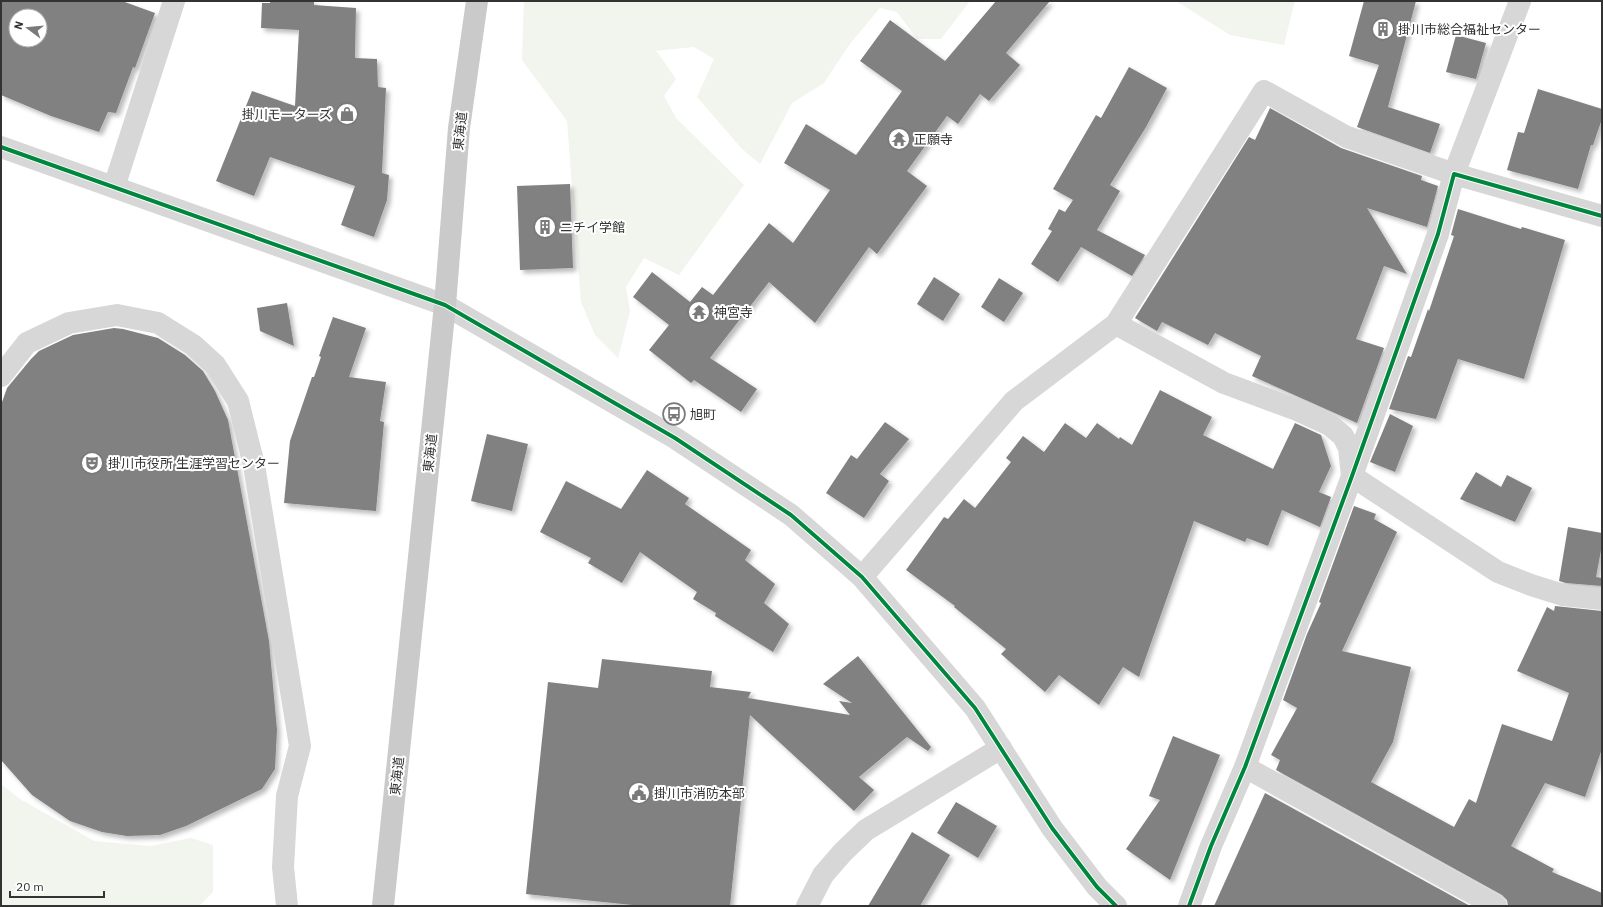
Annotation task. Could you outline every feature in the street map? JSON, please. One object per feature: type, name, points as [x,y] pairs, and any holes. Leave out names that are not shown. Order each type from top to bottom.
[{"type":"main road","name":"東海道","points":[[383,906],[445,305],[459,128],[477,1]]},
{"type":"street","points":[[114,187],[174,1]]},
{"type":"street","points":[[1189,906],[1245,767],[1352,476],[1438,234],[1454,174],[1520,1]]},
{"type":"street","points":[[862,577],[1014,401],[1116,324],[1264,91],[1347,137],[1454,174],[1602,216]]},
{"type":"street","points":[[1,147],[445,305],[675,438],[791,515],[862,577],[975,708],[1052,828],[1097,887],[1116,906]]},
{"type":"street","points":[[1,376],[26,343],[69,323],[117,315],[158,323],[193,345],[215,365],[238,401],[254,465],[300,746],[287,796],[283,867],[287,906],[279,906]]},
{"type":"street","points":[[1116,324],[1224,383],[1297,410],[1330,425],[1343,436],[1349,448],[1352,476]]},
{"type":"street","points":[[1352,476],[1498,572],[1531,585],[1563,595],[1602,598]]},
{"type":"street","points":[[807,906],[823,875],[843,852],[866,830],[1001,748]]},
{"type":"street","points":[[1245,767],[1496,906]]},
{"type":"shaded area","points":[[524,1],[970,1],[941,39],[917,39],[897,12],[880,8],[849,45],[824,83],[792,103],[760,164],[742,149],[697,97],[714,59],[694,47],[655,51],[676,79],[664,96],[676,118],[744,185],[679,275],[644,258],[626,287],[630,311],[618,358],[595,335],[581,302],[567,121],[522,60]]},
{"type":"shaded area","points":[[1176,1],[1295,1],[1284,45],[1230,35]]},
{"type":"shaded area","points":[[1,784],[20,799],[94,841],[150,846],[191,838],[213,845],[213,892],[199,906],[1,906]]},
{"type":"building","points":[[1,1],[122,1],[155,13],[135,68],[133,67],[116,113],[108,112],[99,132],[51,116],[1,95]]},
{"type":"building","points":[[270,1],[314,1],[314,5],[356,8],[355,58],[377,59],[378,87],[386,88],[382,173],[389,175],[387,200],[374,237],[341,225],[355,186],[270,157],[254,196],[216,181],[252,91],[295,106],[299,30],[261,28],[262,3],[270,3]]},
{"type":"building","points":[[996,1],[1050,1],[1006,53],[1020,65],[989,101],[980,94],[958,124],[947,116],[907,171],[927,186],[877,254],[869,247],[815,323],[769,282],[710,358],[757,389],[741,412],[694,380],[691,383],[649,350],[669,325],[633,297],[652,272],[690,302],[702,287],[713,295],[769,223],[793,243],[830,190],[784,163],[806,124],[856,155],[902,91],[860,61],[890,20],[945,61]]},
{"type":"building","points":[[1364,1],[1416,1],[1388,107],[1440,124],[1430,153],[1357,127],[1379,65],[1349,56]]},
{"type":"building","points":[[1456,35],[1486,43],[1476,79],[1446,72]]},
{"type":"building","points":[[1129,67],[1167,88],[1146,127],[1110,185],[1120,191],[1097,230],[1145,255],[1132,276],[1081,247],[1058,282],[1031,264],[1052,231],[1048,229],[1059,209],[1065,212],[1073,200],[1053,189],[1096,115],[1101,118]]},
{"type":"building","points":[[1538,89],[1602,109],[1602,119],[1593,145],[1591,145],[1578,189],[1507,170],[1518,132],[1524,133]]},
{"type":"building","points":[[1270,108],[1341,148],[1422,176],[1421,180],[1438,186],[1427,227],[1367,208],[1407,274],[1384,266],[1356,339],[1384,348],[1357,423],[1252,376],[1261,356],[1215,333],[1208,345],[1162,322],[1157,331],[1135,318],[1249,137],[1255,140]]},
{"type":"building","name":"ニチイ学館","points":[[570,184],[573,268],[520,270],[517,186]]},
{"type":"building","points":[[1458,209],[1521,229],[1522,227],[1565,240],[1524,379],[1458,359],[1436,419],[1389,409],[1408,356],[1411,357],[1428,309],[1429,311],[1454,236],[1451,235]]},
{"type":"building","points":[[934,277],[960,294],[943,321],[917,304]]},
{"type":"building","points":[[999,278],[1023,293],[1004,322],[981,307]]},
{"type":"building","points":[[287,303],[294,346],[260,331],[257,308]]},
{"type":"building","points":[[333,317],[366,328],[349,377],[386,382],[380,421],[384,422],[376,511],[284,503],[290,441],[312,377],[314,377],[321,357],[319,356]]},
{"type":"building","name":"掛川市役所 生涯学習センター","points":[[114,328],[158,338],[185,355],[203,371],[215,391],[228,420],[269,641],[277,730],[275,769],[262,789],[186,826],[160,835],[127,836],[102,832],[70,821],[32,795],[1,760],[1,405],[7,388],[39,351],[73,335]]},
{"type":"building","points":[[1160,390],[1212,417],[1203,435],[1273,469],[1295,423],[1321,435],[1331,466],[1319,492],[1331,497],[1320,527],[1282,510],[1268,546],[1247,538],[1245,542],[1194,521],[1139,677],[1123,667],[1099,705],[1059,675],[1045,692],[1001,654],[1006,649],[954,607],[955,606],[906,570],[944,517],[948,519],[964,499],[975,508],[1011,462],[1006,458],[1023,436],[1044,452],[1065,423],[1086,438],[1097,423],[1119,439],[1120,437],[1132,445]]},
{"type":"building","points":[[1390,414],[1413,426],[1395,472],[1370,462]]},
{"type":"building","points":[[885,422],[909,439],[880,474],[889,481],[864,518],[826,493],[851,455],[857,459]]},
{"type":"building","points":[[487,434],[528,444],[512,511],[471,501]]},
{"type":"building","points":[[647,470],[689,498],[685,504],[751,550],[745,560],[775,584],[764,603],[789,624],[773,652],[715,616],[716,613],[693,599],[697,592],[640,552],[622,583],[588,563],[591,558],[540,532],[566,481],[621,509]]},
{"type":"building","points":[[1476,472],[1501,487],[1507,475],[1532,488],[1515,522],[1460,499]]},
{"type":"building","points":[[1354,506],[1376,514],[1374,519],[1397,532],[1342,651],[1411,667],[1393,742],[1371,782],[1454,827],[1469,799],[1476,803],[1502,724],[1552,741],[1569,693],[1517,671],[1547,607],[1554,611],[1555,606],[1602,611],[1602,749],[1585,797],[1545,783],[1511,846],[1554,869],[1552,872],[1602,893],[1602,906],[1508,906],[1507,900],[1502,895],[1276,770],[1280,760],[1271,755],[1297,708],[1283,700],[1307,634],[1321,603],[1319,602]]},
{"type":"building","points":[[1568,527],[1602,533],[1602,545],[1596,577],[1602,578],[1602,586],[1559,581]]},
{"type":"building","name":"掛川市消防本部","points":[[858,656],[931,747],[928,751],[907,737],[859,777],[874,790],[854,811],[750,715],[730,906],[642,906],[526,894],[548,682],[598,688],[602,659],[712,671],[710,687],[751,692],[748,698],[850,715],[839,701],[852,703],[823,684]]},
{"type":"building","points":[[1173,736],[1220,755],[1170,880],[1126,849],[1160,800],[1149,796]]},
{"type":"building","points":[[1265,793],[1470,906],[1214,906]]},
{"type":"building","points":[[956,802],[997,826],[978,858],[937,833]]},
{"type":"building","points":[[912,832],[950,855],[920,906],[868,906]]},
{"type":"cycle path","points":[[1,147],[445,305],[675,438],[791,515],[862,577],[975,708],[1052,828],[1097,887],[1116,906]]},
{"type":"cycle path","points":[[1189,906],[1211,846],[1245,767],[1352,476],[1438,234],[1454,174],[1602,216]]},
{"type":"place","name":"掛川市総合福祉センター","points":[[1383,29]]},
{"type":"place","name":"掛川モーターズ","points":[[347,114]]},
{"type":"place","name":"正願寺","points":[[899,139]]},
{"type":"place","name":"ニチイ学館","points":[[545,227]]},
{"type":"place","name":"神宮寺","points":[[699,312]]},
{"type":"place","name":"旭町","points":[[674,414]]},
{"type":"place","name":"掛川市役所 生涯学習センター","points":[[92,463]]},
{"type":"place","name":"掛川市消防本部","points":[[639,793]]}]
